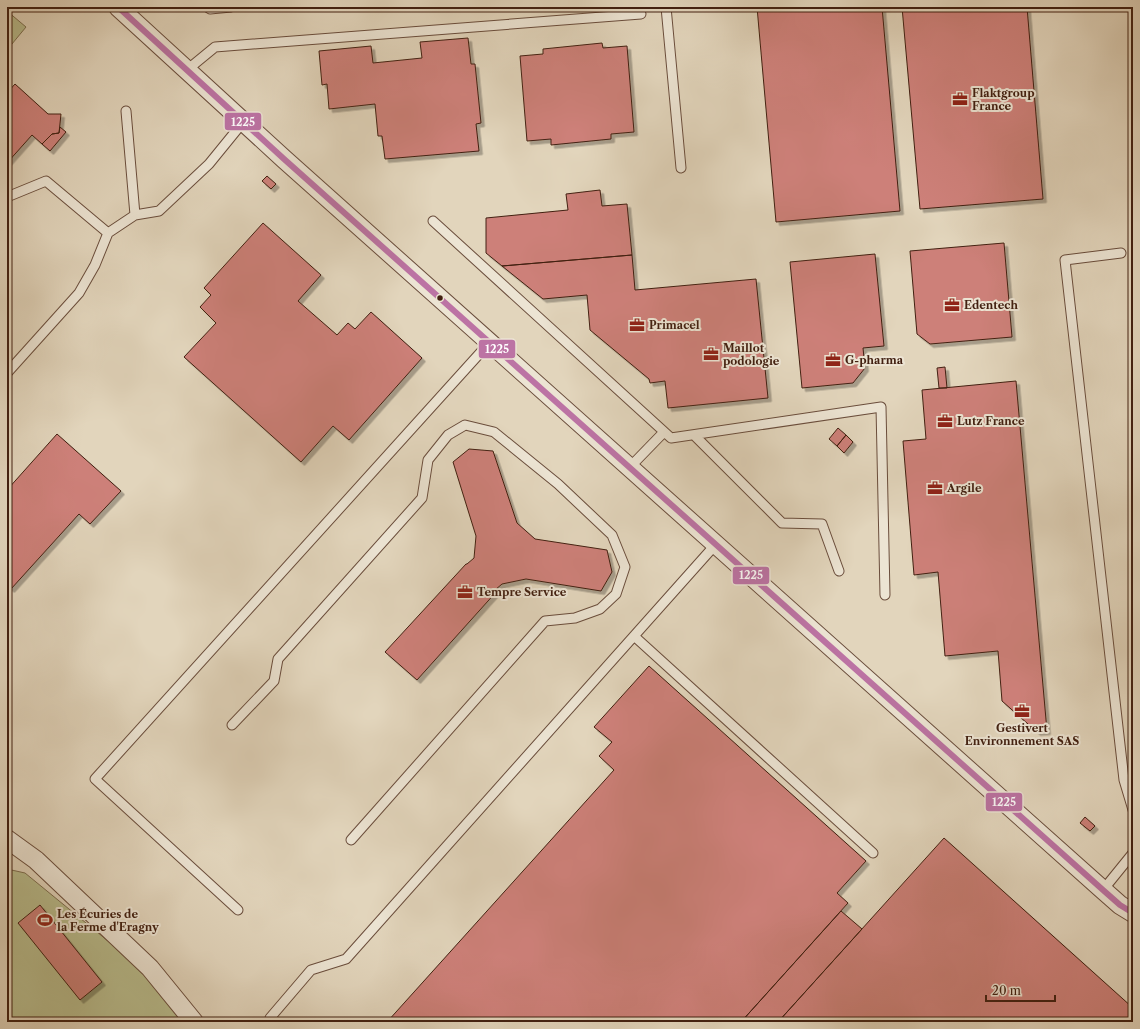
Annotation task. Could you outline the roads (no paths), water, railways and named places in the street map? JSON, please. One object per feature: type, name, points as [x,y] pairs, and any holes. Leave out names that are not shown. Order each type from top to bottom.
[{"type":"street","points":[[118,7],[1103,890],[1120,905],[1133,913]]},
{"type":"street","points":[[7,839],[36,860],[150,968],[194,1022]]},
{"type":"lane","points":[[207,7],[210,10],[231,7]]},
{"type":"lane","points":[[666,7],[681,168]]},
{"type":"lane","points":[[187,70],[215,47],[641,14]]},
{"type":"lane","points":[[126,111],[135,214]]},
{"type":"lane","points":[[7,373],[79,292],[96,265],[108,233],[135,214],[159,210],[209,164],[244,121]]},
{"type":"lane","points":[[7,198],[46,181],[108,233]]},
{"type":"lane","points":[[433,221],[671,438],[881,407],[885,595]]},
{"type":"lane","points":[[1121,253],[1065,260],[1124,780],[1133,810]]},
{"type":"lane","points":[[238,910],[95,779],[490,342]]},
{"type":"lane","points":[[232,725],[274,681],[278,659],[422,498],[428,460],[448,435],[465,425],[494,432],[558,484],[612,534],[625,566],[616,594],[600,609],[575,618],[545,622],[351,840]]},
{"type":"lane","points":[[630,467],[664,432]]},
{"type":"lane","points":[[694,435],[782,523],[822,524],[839,571]]},
{"type":"lane","points":[[270,1022],[270,1018],[311,970],[346,959],[716,544]]},
{"type":"lane","points":[[634,636],[872,853]]},
{"type":"lane","points":[[1103,890],[1133,854]]},
{"type":"place","name":"Flaktgroup France","points":[[960,99]]},
{"type":"place","name":"Edentech","points":[[952,305]]},
{"type":"place","name":"Primacel","points":[[637,325]]},
{"type":"place","name":"Maillot podologie","points":[[711,354]]},
{"type":"place","name":"G-pharma","points":[[833,360]]},
{"type":"place","name":"Lutz France","points":[[945,421]]},
{"type":"place","name":"Argile","points":[[935,488]]},
{"type":"place","name":"Tempre Service","points":[[465,592]]},
{"type":"place","name":"Gestivert Environnement SAS","points":[[1022,711]]},
{"type":"place","name":"Les Écuries de la Ferme d'Eragny","points":[[45,920]]}]
